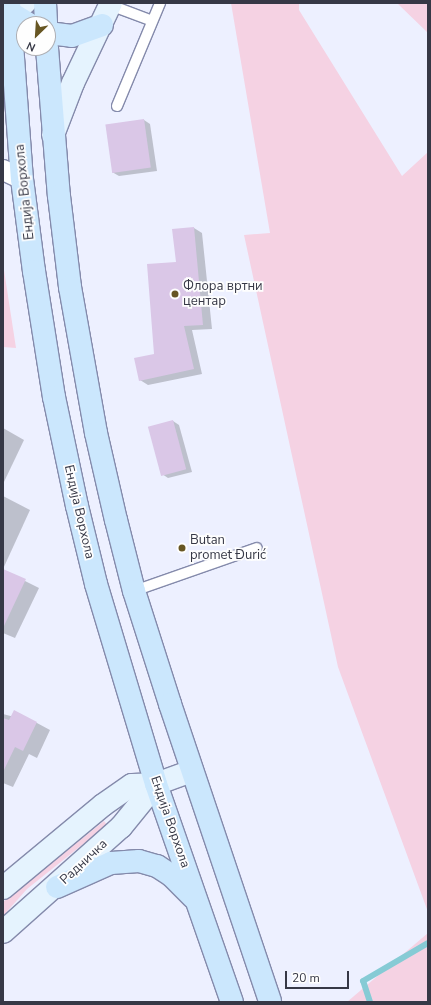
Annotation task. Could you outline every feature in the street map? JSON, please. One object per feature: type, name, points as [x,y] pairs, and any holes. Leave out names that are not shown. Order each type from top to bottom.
[{"type":"main road","points":[[45,3],[46,16]]},
{"type":"main road","points":[[56,34],[72,36],[108,11]]},
{"type":"main road","name":"Ендија Ворхола","points":[[14,15],[13,175],[77,506],[96,584],[156,784],[200,906],[232,1002]]},
{"type":"main road","points":[[48,56],[53,135],[64,242],[98,440],[134,591],[192,771],[270,1002]]},
{"type":"main road","points":[[57,887],[111,863],[139,861],[156,866],[171,875],[200,906]]},
{"type":"street","points":[[53,135],[73,83],[108,11]]},
{"type":"street","points":[[3,888],[28,865],[114,797],[132,785],[156,784],[192,771]]},
{"type":"street","name":"Радничка","points":[[3,932],[57,887],[121,827],[156,784]]},
{"type":"lane","points":[[116,106],[150,20],[160,3]]},
{"type":"lane","points":[[108,11],[150,20]]},
{"type":"lane","points":[[134,591],[257,548]]},
{"type":"shaded area","points":[[231,3],[299,3],[299,10],[402,176],[428,152],[428,912],[338,667],[244,235],[270,233]]},
{"type":"shaded area","points":[[397,3],[428,3],[428,33]]},
{"type":"shaded area","points":[[4,270],[16,348],[3,347]]},
{"type":"shaded area","points":[[104,821],[107,825],[27,889],[3,916],[3,902]]},
{"type":"shaded area","points":[[428,933],[428,1002],[347,1002]]},
{"type":"building","points":[[144,119],[151,168],[112,173],[105,124]]},
{"type":"building","points":[[194,227],[203,325],[184,326],[194,369],[139,381],[134,358],[154,354],[147,264],[176,262],[172,229]]},
{"type":"building","points":[[173,420],[186,469],[161,476],[148,427]]},
{"type":"building","points":[[3,569],[26,579],[3,628]]},
{"type":"building","points":[[14,710],[37,722],[23,751],[15,747],[3,772],[3,718],[9,720]]},
{"type":"waterway","points":[[370,1002],[363,981],[428,943]]},
{"type":"place","name":"Флора вртни центар","points":[[175,294]]},
{"type":"place","name":"Butan promet Đurić","points":[[182,548]]}]
